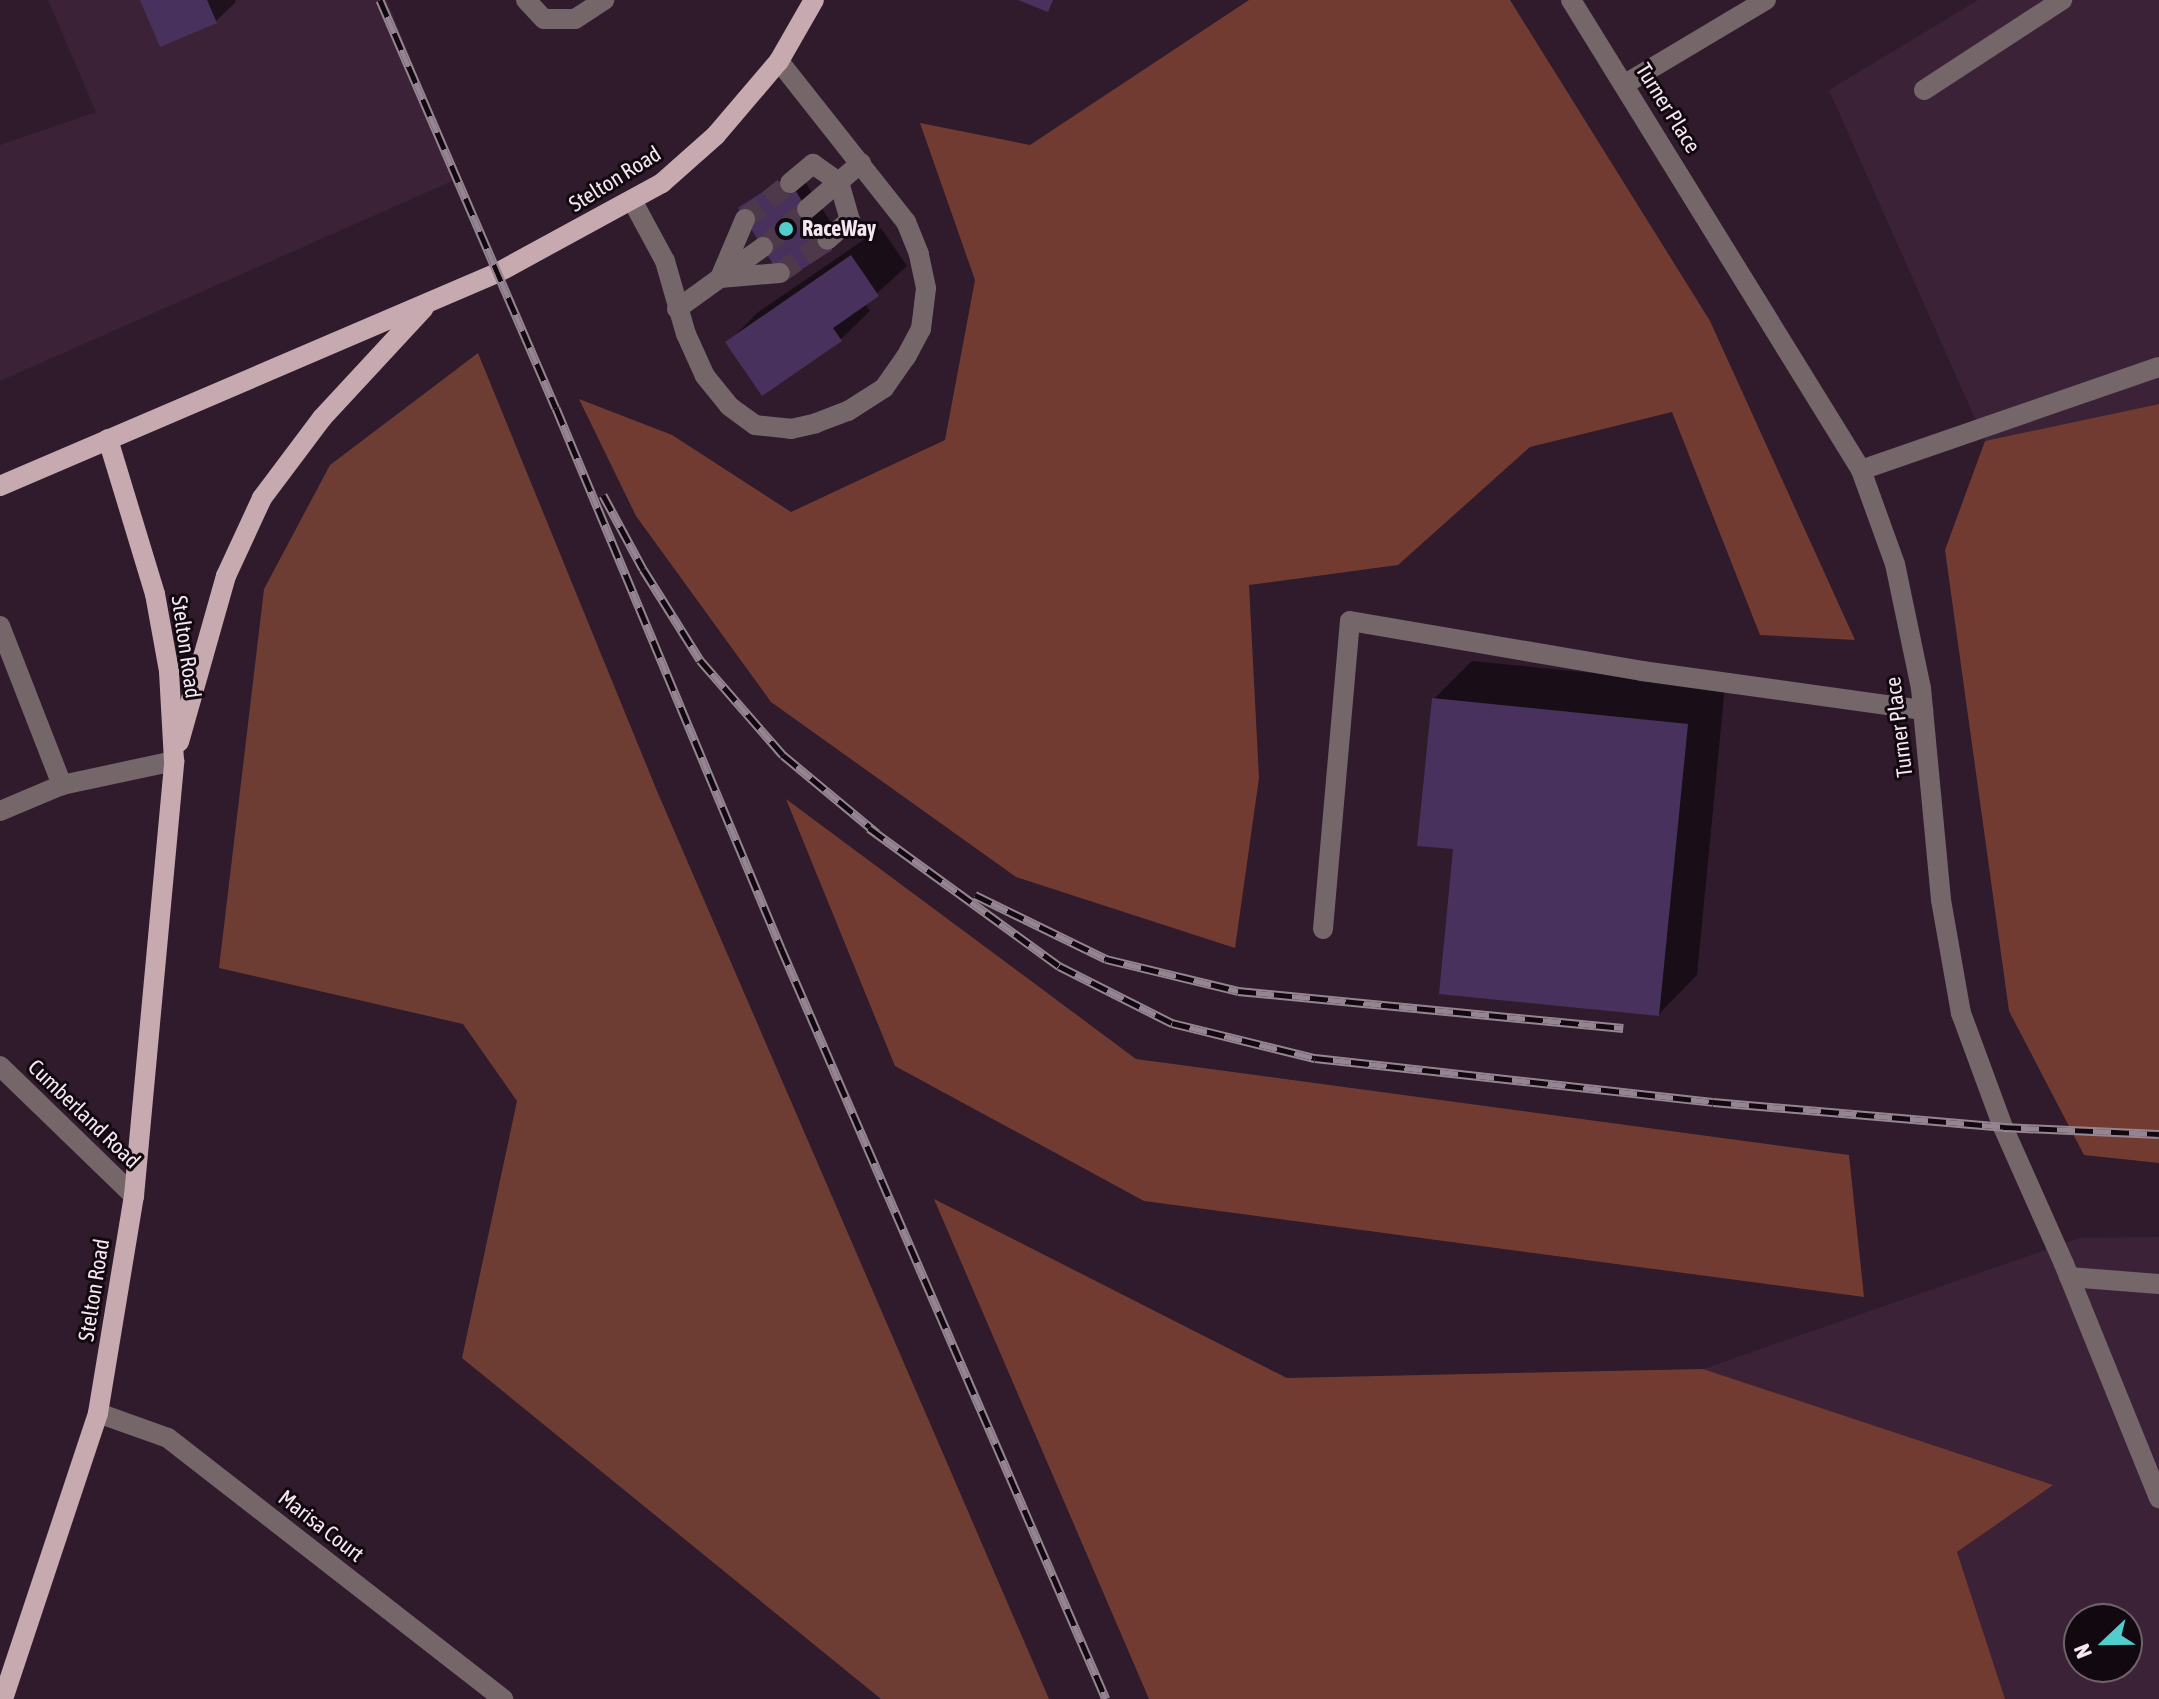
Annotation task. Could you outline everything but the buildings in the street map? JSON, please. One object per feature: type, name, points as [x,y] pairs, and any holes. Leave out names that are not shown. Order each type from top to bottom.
[{"type":"main road","name":"Stelton Road","points":[[3,1699],[98,1413],[134,1196],[174,761],[169,671],[155,594],[108,439],[497,273],[662,183],[716,135],[779,61],[814,0]]},
{"type":"main road","points":[[174,761],[226,576],[262,498],[322,418],[429,302]]},
{"type":"main road","points":[[0,486],[108,439]]},
{"type":"street","points":[[526,0],[544,19],[575,19],[604,0]]},
{"type":"street","name":"Turner Place","points":[[1571,0],[1861,470],[1895,564],[1923,710],[1941,900],[1961,1013],[2003,1127],[2069,1277],[2159,1498]]},
{"type":"street","points":[[1625,84],[1766,0]]},
{"type":"street","points":[[1924,90],[2062,0]]},
{"type":"street","points":[[632,200],[665,261],[677,309],[705,376],[729,406],[755,425],[791,429],[848,411],[884,388],[921,329],[926,288],[919,254],[906,222],[779,61]]},
{"type":"street","points":[[807,209],[861,163]]},
{"type":"street","points":[[790,183],[813,164],[839,182],[850,220],[827,240]]},
{"type":"street","points":[[720,278],[745,219]]},
{"type":"street","points":[[677,309],[763,247]]},
{"type":"street","points":[[720,278],[780,273]]},
{"type":"street","points":[[1861,470],[2159,367]]},
{"type":"street","points":[[1323,929],[1350,621],[1642,671],[1923,710]]},
{"type":"street","points":[[0,626],[62,785]]},
{"type":"street","points":[[0,811],[62,785],[174,761]]},
{"type":"street","name":"Cumberland Road","points":[[0,1066],[134,1196]]},
{"type":"street","points":[[2069,1277],[2159,1284]]},
{"type":"street","name":"Marisa Court","points":[[98,1413],[168,1438],[503,1699]]},
{"type":"shaded area","points":[[48,0],[387,0],[459,178],[0,381],[0,145],[96,112]]},
{"type":"shaded area","points":[[1249,0],[1510,0],[1710,321],[1855,640],[1760,635],[1672,412],[1530,447],[1398,565],[1249,585],[1259,778],[1235,948],[1016,877],[771,702],[636,516],[579,399],[672,435],[791,512],[945,440],[975,280],[920,123],[1030,145]]},
{"type":"shaded area","points":[[1978,0],[2159,0],[2159,404],[1985,441],[1829,90]]},
{"type":"shaded area","points":[[478,353],[657,791],[1049,1699],[881,1699],[462,1358],[517,1101],[463,1024],[219,968],[264,589],[330,465]]},
{"type":"shaded area","points":[[2159,404],[2159,1163],[2084,1155],[2009,1011],[1945,550],[1985,441]]},
{"type":"shaded area","points":[[786,799],[1136,1059],[1849,1155],[1864,1297],[1144,1201],[895,1066]]},
{"type":"shaded area","points":[[934,1199],[1287,1378],[1703,1369],[2053,1485],[1957,1552],[2005,1699],[1149,1699]]},
{"type":"shaded area","points":[[2159,1237],[2159,1699],[2005,1699],[1957,1552],[2052,1485],[1703,1369],[2080,1238]]},
{"type":"tunnel","points":[[745,219],[790,183]]},
{"type":"tunnel","points":[[763,247],[807,209]]},
{"type":"tunnel","points":[[780,273],[827,240]]},
{"type":"railway","points":[[380,0],[556,408],[781,948],[1106,1699]]},
{"type":"railway","points":[[603,495],[643,569],[700,660],[783,755],[877,833]]},
{"type":"railway","points":[[869,828],[1059,966],[1172,1023],[1315,1058],[1713,1102],[2003,1127],[2159,1134]]},
{"type":"railway","points":[[975,895],[1106,959],[1238,991],[1623,1028]]},
{"type":"place","name":"RaceWay","points":[[786,229]]}]
